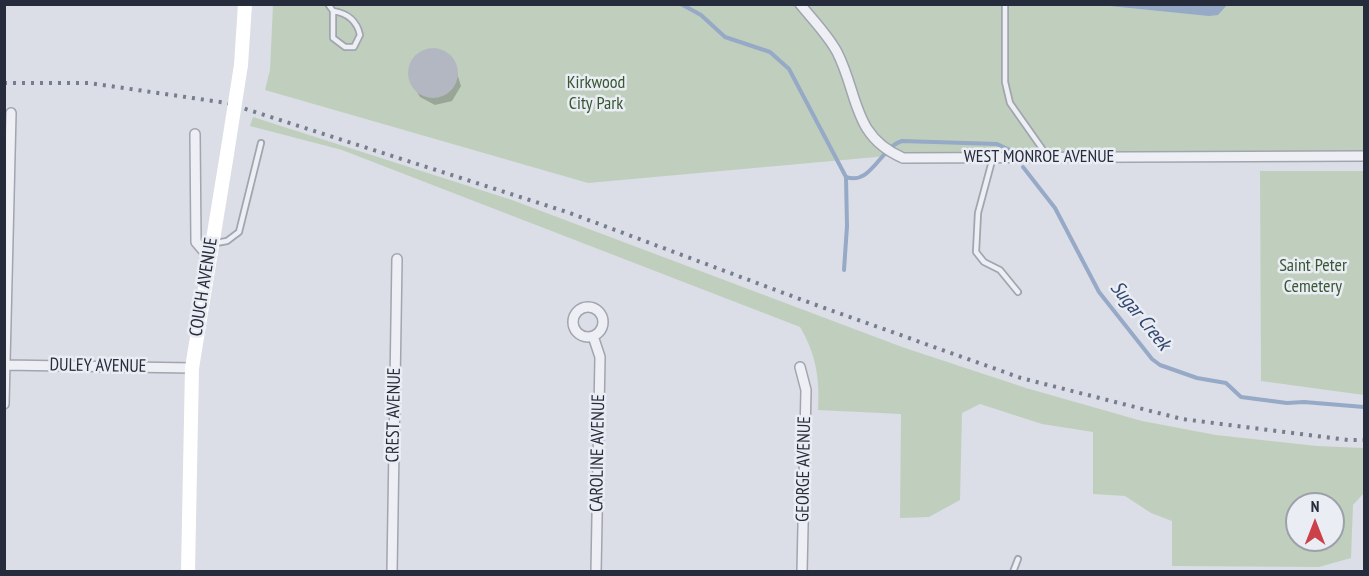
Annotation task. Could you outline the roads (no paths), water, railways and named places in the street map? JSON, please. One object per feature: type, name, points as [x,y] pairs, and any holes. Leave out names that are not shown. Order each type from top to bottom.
[{"type":"street","name":"COUCH AVENUE","points":[[188,572],[192,368],[209,250],[241,65],[245,4]]},
{"type":"street","name":"WEST MONROE AVENUE","points":[[800,4],[836,50],[845,69],[865,128],[890,152],[903,158],[1365,156]]},
{"type":"street","points":[[4,404],[11,113]]},
{"type":"street","points":[[195,134],[196,243],[209,250]]},
{"type":"street","name":"CREST AVENUE","points":[[392,572],[397,259]]},
{"type":"street","name":"CAROLINE AVENUE","points":[[593,336],[600,357],[596,572]]},
{"type":"street","name":"DULEY AVENUE","points":[[5,365],[192,368]]},
{"type":"street","name":"GEORGE AVENUE","points":[[800,367],[806,390],[802,572]]},
{"type":"lane","points":[[328,4],[333,11],[350,17],[358,26],[360,34],[354,47],[345,47],[333,38],[333,11]]},
{"type":"lane","points":[[1005,4],[1005,82],[1010,103],[1048,157]]},
{"type":"lane","points":[[209,250],[240,232],[261,143]]},
{"type":"lane","points":[[993,157],[978,213],[976,252],[984,262],[1000,270],[1018,292]]},
{"type":"lane","points":[[1013,572],[1018,559]]},
{"type":"water","points":[[1100,5],[1227,5],[1218,15],[1209,16]]},
{"type":"waterway","name":"Sugar Creek","points":[[681,4],[701,15],[725,37],[770,52],[789,69],[846,177],[847,226],[844,270]]},
{"type":"waterway","name":"Sugar Creek","points":[[846,177],[862,176],[888,150],[902,141],[997,144],[1010,150]]},
{"type":"waterway","name":"Sugar Creek","points":[[1023,167],[1055,208],[1099,292],[1152,359],[1160,365],[1197,378],[1226,383],[1241,397],[1287,403],[1304,402],[1364,407]]},
{"type":"railway","points":[[4,83],[89,83],[227,103],[567,212],[805,301],[1021,378],[1182,419],[1348,440],[1364,440]]},
{"type":"park label","name":"Kirkwood City Park","points":[[596,94]]},
{"type":"park label","name":"Saint Peter Cemetery","points":[[1313,276]]}]
